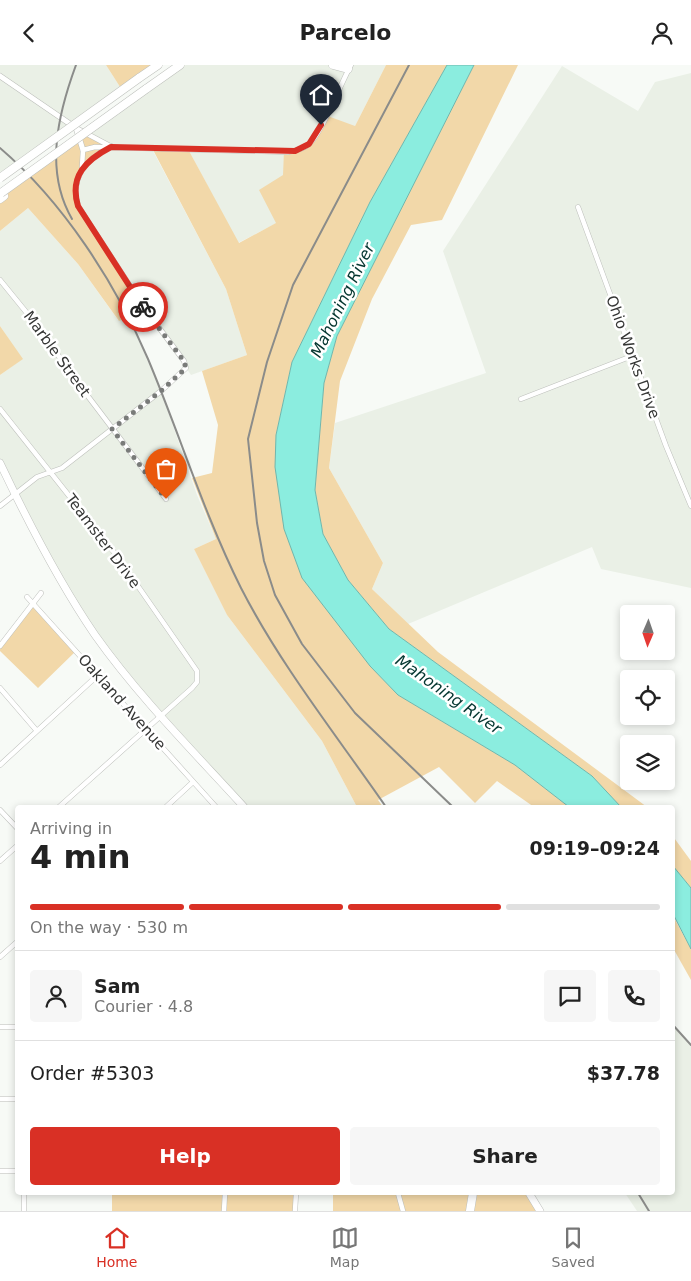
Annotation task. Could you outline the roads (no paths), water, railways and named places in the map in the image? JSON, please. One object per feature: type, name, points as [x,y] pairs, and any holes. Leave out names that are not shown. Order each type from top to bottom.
[{"type":"highway","points":[[1,195],[180,65]]},
{"type":"highway","points":[[169,73],[186,65]]},
{"type":"highway","points":[[333,65],[347,67]]},
{"type":"highway","points":[[0,178],[157,66]]},
{"type":"highway","points":[[0,172],[19,165]]},
{"type":"highway","points":[[470,1211],[473,1195]]},
{"type":"main road","points":[[0,463],[52,565],[80,613],[121,669],[242,805]]},
{"type":"main road","points":[[530,1195],[540,1211]]},
{"type":"street","points":[[83,150],[111,147],[288,151],[302,148],[309,144],[318,132],[347,67]]},
{"type":"street","points":[[0,76],[76,129],[111,147]]},
{"type":"street","points":[[0,506],[37,477],[62,468],[161,391],[184,371],[186,365],[145,309],[112,255],[78,206],[75,186],[82,167],[83,150],[76,129]]},
{"type":"street","points":[[82,167],[97,154],[111,147]]},
{"type":"street","name":"Ohio Works Drive","points":[[578,207],[632,356],[691,506]]},
{"type":"street","name":"Marble Street","points":[[0,280],[44,334],[68,370],[166,499]]},
{"type":"street","points":[[521,399],[632,356]]},
{"type":"street","name":"Teamster Drive","points":[[0,409],[138,585],[196,668],[197,678],[192,688],[161,716]]},
{"type":"street","points":[[0,646],[40,593]]},
{"type":"street","name":"Oakland Avenue","points":[[27,597],[214,805]]},
{"type":"street","points":[[0,765],[98,675]]},
{"type":"street","points":[[0,688],[38,731]]},
{"type":"street","points":[[62,805],[161,716]]},
{"type":"street","points":[[168,805],[193,782]]},
{"type":"street","points":[[0,810],[15,826]]},
{"type":"street","points":[[0,861],[15,848]]},
{"type":"street","points":[[0,957],[15,944]]},
{"type":"street","points":[[0,1027],[15,1027]]},
{"type":"street","points":[[0,1099],[15,1099]]},
{"type":"street","points":[[0,1171],[15,1171]]},
{"type":"street","points":[[24,1195],[24,1211]]},
{"type":"street","points":[[224,1211],[225,1195]]},
{"type":"street","points":[[295,1211],[296,1195]]},
{"type":"street","points":[[399,1195],[403,1211]]},
{"type":"water","name":"Mahoning River","points":[[447,65],[474,65],[337,336],[324,383],[315,490],[323,534],[348,580],[389,629],[592,776],[619,805],[566,805],[515,765],[398,695],[370,666],[302,578],[284,529],[275,467],[276,435],[292,362],[370,202]]},
{"type":"water","points":[[675,868],[691,888],[691,949],[675,918]]},
{"type":"railway","points":[[72,219],[63,201],[58,182],[56,162],[59,123],[76,65]]},
{"type":"railway","points":[[409,65],[293,285],[267,362],[248,439],[257,523],[264,561],[275,595],[302,644],[355,713],[451,805]]},
{"type":"railway","points":[[0,148],[23,169],[66,218],[120,301],[148,359],[215,532],[241,588],[292,673],[385,805]]},
{"type":"railway","points":[[675,1027],[691,1045]]},
{"type":"railway","points":[[639,1195],[649,1211]]}]
